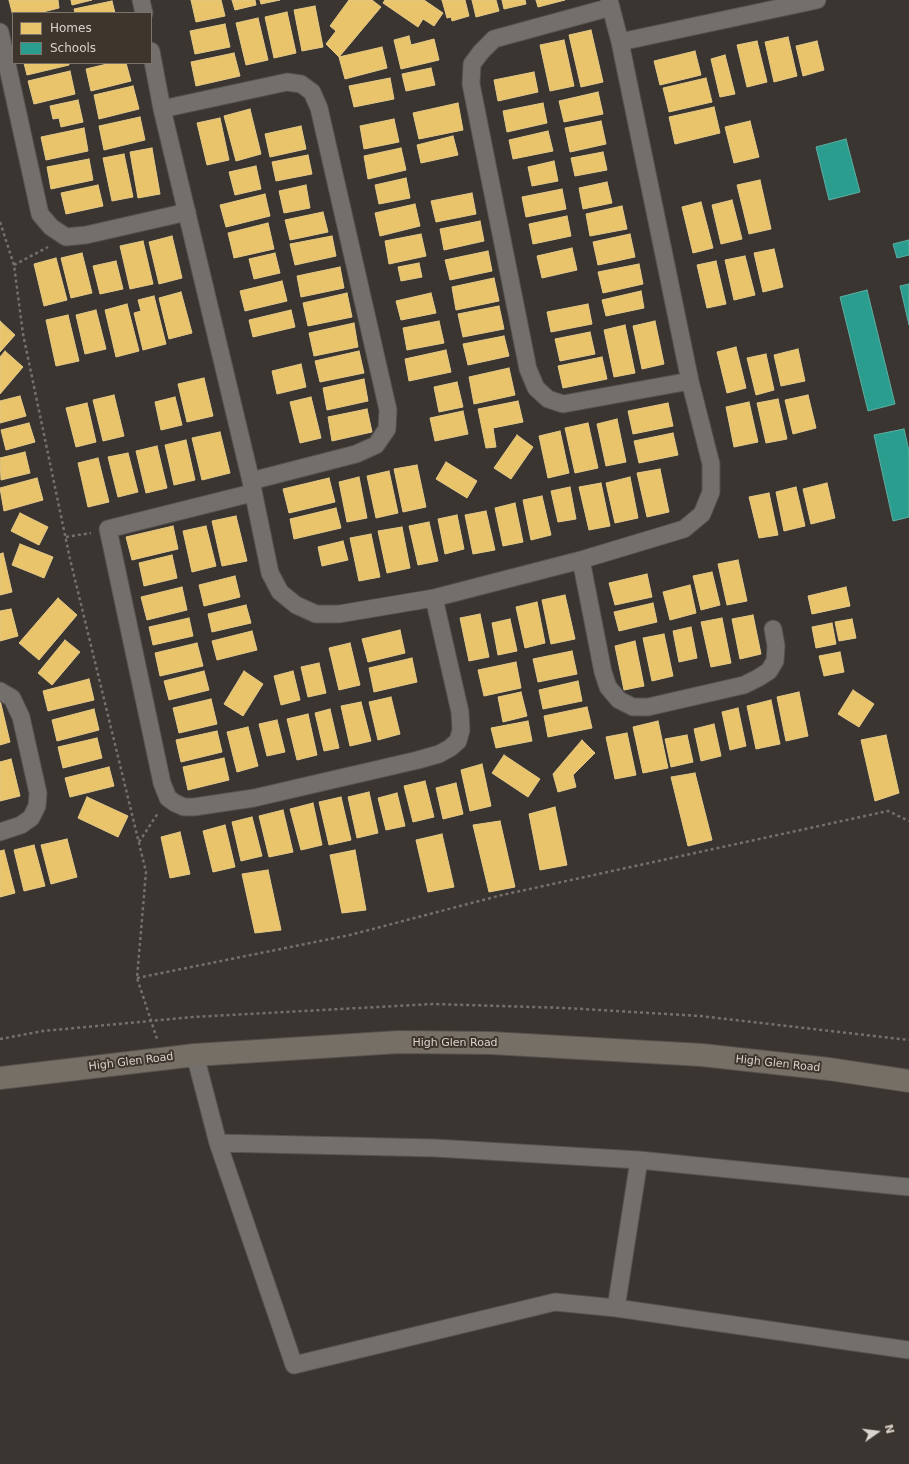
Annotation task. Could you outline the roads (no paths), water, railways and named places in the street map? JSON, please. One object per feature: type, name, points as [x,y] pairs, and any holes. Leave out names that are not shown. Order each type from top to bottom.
[{"type":"main road","name":"High Glen Road","points":[[0,1078],[195,1055],[398,1042],[491,1042],[702,1055],[829,1069],[909,1081]]},
{"type":"street","points":[[141,0],[144,12]]},
{"type":"street","points":[[620,42],[773,4],[817,0]]},
{"type":"street","points":[[152,56],[162,109],[270,573],[280,592],[296,605],[316,614],[339,614],[434,598],[581,560],[684,529],[702,514],[712,492],[711,464],[690,381],[620,42],[610,4],[494,39],[472,64],[471,84],[528,369],[536,388],[548,399],[563,404],[690,381]]},
{"type":"street","points":[[0,32],[40,214],[51,227],[66,237],[86,235],[187,212]]},
{"type":"street","points":[[162,109],[287,82],[301,84],[312,92],[319,108],[388,410],[386,428],[376,445],[356,454],[108,530],[161,776],[168,798],[184,807],[194,807],[254,798],[418,760],[439,754],[450,748],[458,741],[461,730],[460,712],[434,598]]},
{"type":"street","points":[[581,560],[603,672],[608,687],[619,700],[634,707],[648,707],[744,685],[758,678],[770,670],[775,661],[776,646],[773,629]]},
{"type":"street","points":[[0,691],[12,698],[21,717],[38,793],[37,806],[31,818],[21,825],[0,832]]},
{"type":"street","points":[[195,1055],[218,1143],[294,1365],[555,1302],[616,1308],[909,1350]]},
{"type":"street","points":[[218,1143],[435,1148],[639,1160],[909,1187]]},
{"type":"street","points":[[616,1308],[639,1160]]}]
